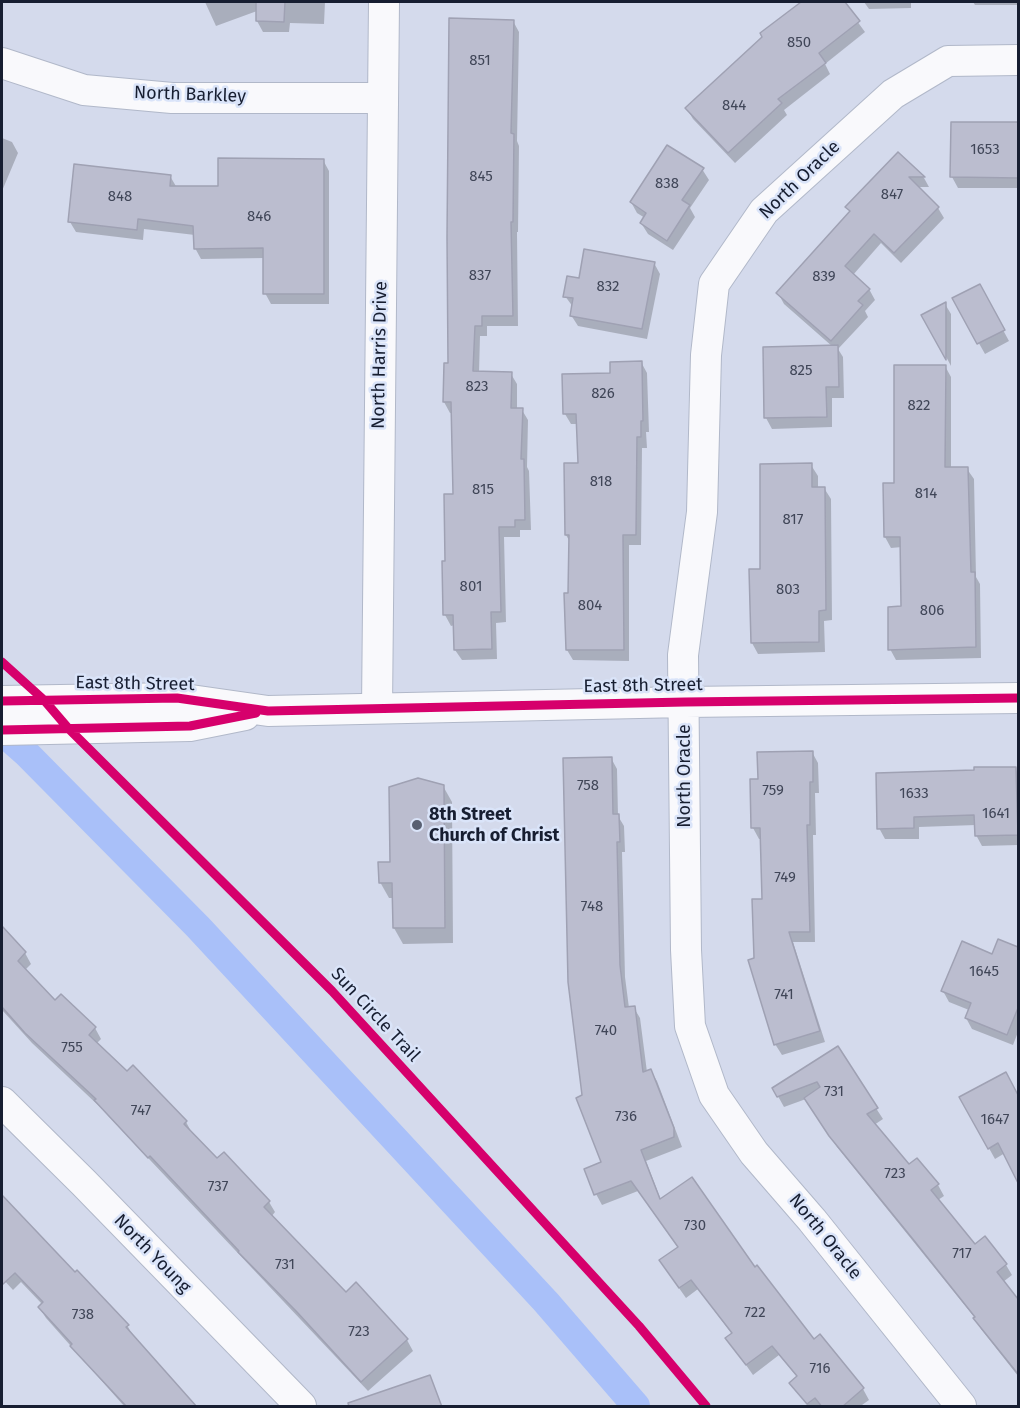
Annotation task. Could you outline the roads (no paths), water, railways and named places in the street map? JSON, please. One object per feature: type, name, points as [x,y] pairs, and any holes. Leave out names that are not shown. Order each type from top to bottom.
[{"type":"street","name":"North Harris Drive","points":[[377,708],[384,2]]},
{"type":"street","name":"North Oracle","points":[[961,1407],[812,1220],[754,1153],[714,1095],[690,1026],[686,950],[683,655],[702,512],[706,355],[714,284],[764,211],[893,94],[948,61],[1018,60]]},
{"type":"street","name":"North Barkley","points":[[2,63],[84,90],[172,98],[383,98]]},
{"type":"street","name":"East 8th Street","points":[[13,701],[177,698],[268,711]]},
{"type":"street","name":"East 8th Street","points":[[2,730],[190,726],[268,711],[1018,698]]},
{"type":"street","name":"North Young","points":[[2,1102],[84,1183],[301,1407]]},
{"type":"waterway","points":[[2,732],[26,753],[198,927],[546,1302],[636,1406]]},
{"type":"place","name":"8th Street Church of Christ","points":[[417,825]]}]
